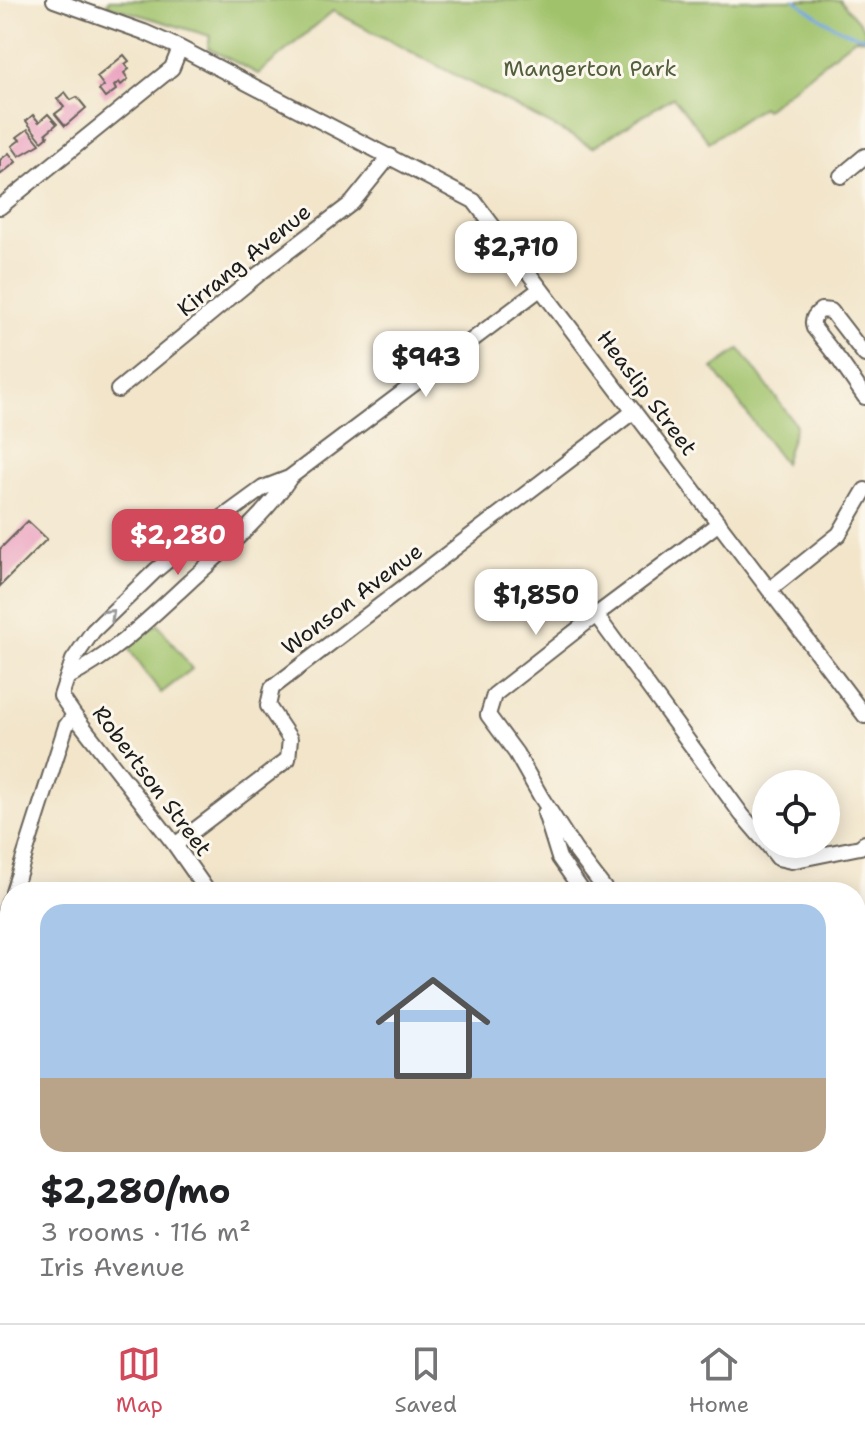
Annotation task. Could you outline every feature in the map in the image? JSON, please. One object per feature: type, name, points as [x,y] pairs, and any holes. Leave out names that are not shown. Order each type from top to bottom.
[{"type":"street","name":"Heaslip Street","points":[[54,0],[180,48],[474,201],[865,716]]},
{"type":"street","points":[[0,207],[172,68],[180,48]]},
{"type":"street","name":"Kirrang Avenue","points":[[118,390],[260,273],[352,203],[390,156]]},
{"type":"street","points":[[841,176],[865,156]]},
{"type":"street","points":[[67,678],[73,660],[93,631],[155,571],[263,488],[289,478],[540,289]]},
{"type":"street","points":[[865,355],[831,311],[821,310],[815,314],[814,328],[865,397]]},
{"type":"street","name":"Wonson Avenue","points":[[175,845],[288,759],[290,739],[268,706],[272,688],[634,411]]},
{"type":"street","points":[[67,678],[84,670],[142,625],[275,500],[289,478]]},
{"type":"street","points":[[769,590],[839,534],[865,490]]},
{"type":"street","points":[[599,882],[575,850],[516,753],[488,715],[494,695],[719,523]]},
{"type":"street","points":[[596,615],[752,827]]},
{"type":"street","name":"Robertson Street","points":[[67,678],[61,696],[201,882]]},
{"type":"street","points":[[16,882],[66,726],[74,715]]},
{"type":"street","points":[[541,797],[559,858],[576,882]]},
{"type":"street","points":[[840,851],[865,843]]},
{"type":"street","points":[[778,858],[791,861],[806,858]]},
{"type":"green space","name":"Mangerton Park","points":[[109,0],[840,0],[865,29],[865,39],[855,38],[765,110],[762,107],[709,142],[673,97],[593,147],[333,11],[258,74],[208,48],[210,36],[107,5]]},
{"type":"green space","points":[[740,349],[796,425],[784,463],[713,368]]},
{"type":"green space","points":[[158,624],[192,669],[161,693],[128,648]]},
{"type":"building","points":[[124,55],[129,61],[125,64],[129,69],[124,73],[128,79],[114,86],[116,90],[105,98],[99,90],[104,86],[97,77]]},
{"type":"building","points":[[65,92],[71,100],[77,97],[86,108],[65,126],[55,114],[64,107],[57,99]]},
{"type":"building","points":[[48,114],[57,124],[42,141],[26,121],[33,115],[39,122]]},
{"type":"building","points":[[28,129],[40,144],[19,156],[12,146],[20,140],[17,137]]},
{"type":"building","points":[[9,153],[16,162],[0,175],[0,160]]},
{"type":"building","points":[[28,521],[47,539],[0,586],[0,549]]},
{"type":"waterway","points":[[795,0],[837,27],[865,37]]}]
